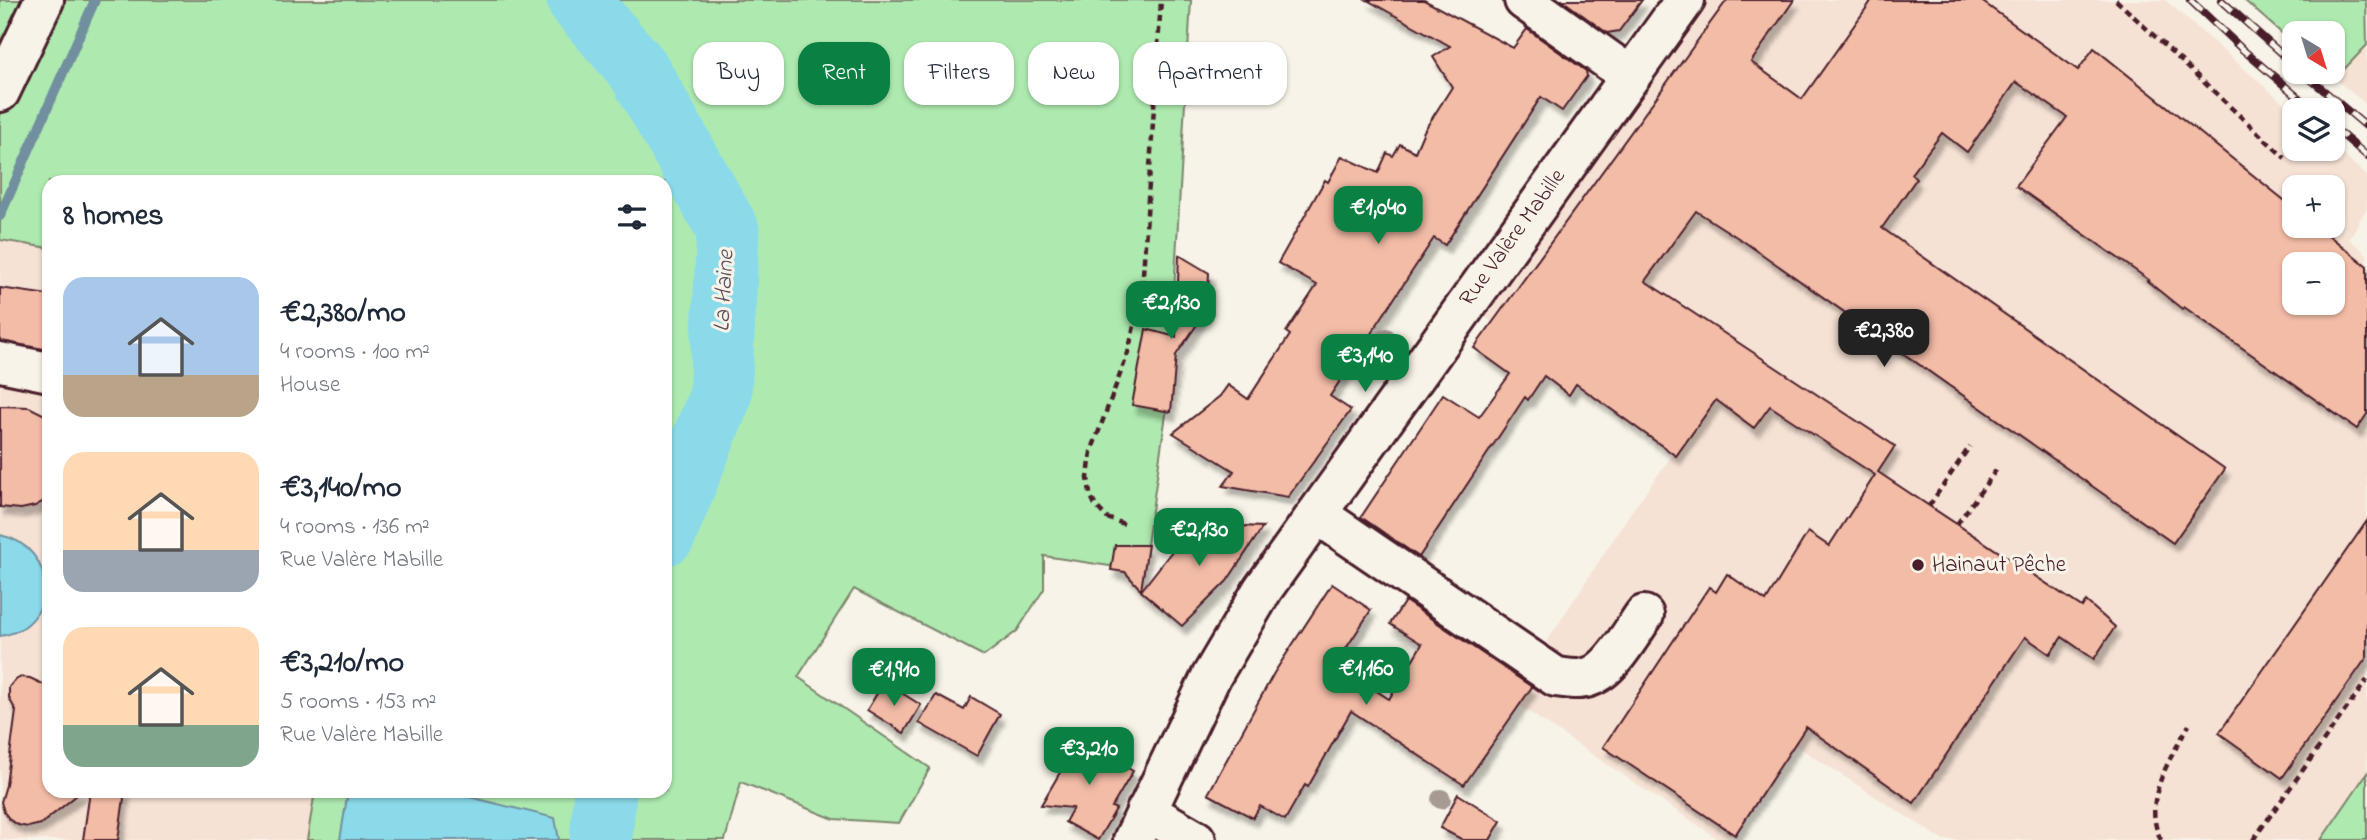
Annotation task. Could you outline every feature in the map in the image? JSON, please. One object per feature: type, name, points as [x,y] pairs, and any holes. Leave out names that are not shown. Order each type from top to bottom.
[{"type":"street","points":[[0,92],[44,0]]},
{"type":"street","points":[[1524,0],[1629,75]]},
{"type":"street","name":"Rue Valère Mabille","points":[[1140,826],[1211,677],[1263,589],[1685,0]]},
{"type":"street","points":[[0,362],[42,371]]},
{"type":"street","points":[[1317,513],[1556,677],[1574,680],[1590,677],[1602,670],[1644,615]]},
{"type":"street","points":[[1140,826],[1196,840]]},
{"type":"path","points":[[1124,524],[1107,518],[1095,505],[1088,478],[1091,452],[1128,354],[1142,290],[1161,0]]},
{"type":"path","points":[[2116,0],[2282,155]]},
{"type":"path","points":[[1929,506],[1970,446]]},
{"type":"path","points":[[1957,524],[1999,466]]},
{"type":"path","points":[[2253,840],[2367,680]]},
{"type":"path","points":[[2161,840],[2154,822],[2155,796],[2163,773],[2189,725]]},
{"type":"shaded area","points":[[1685,0],[2165,0],[2282,102],[2282,161],[2345,161],[2345,157],[2367,176],[2367,208],[2349,239],[2367,254],[2367,773],[2321,840],[1943,840],[1792,743],[1733,834],[1728,840],[1720,840],[1520,706],[1537,679],[1527,672],[1631,512],[1676,450],[1476,311]]},
{"type":"shaded area","points":[[2367,45],[2367,105],[2341,84],[2345,84],[2345,68]]},
{"type":"shaded area","points":[[0,240],[42,247],[42,798],[314,798],[307,840],[0,840]]},
{"type":"green space","points":[[0,0],[1191,0],[1189,42],[1133,42],[1133,105],[1185,105],[1172,373],[1147,545],[1129,569],[1044,556],[1044,589],[1017,631],[984,656],[854,589],[798,677],[930,768],[899,823],[834,819],[741,782],[725,840],[307,840],[314,798],[672,798],[672,175],[42,175],[42,247],[0,240]]},
{"type":"green space","points":[[2244,0],[2366,0],[2367,45],[2345,68],[2345,21],[2282,21],[2282,33]]},
{"type":"green space","points":[[2367,773],[2367,840],[2321,840]]},
{"type":"water","points":[[0,535],[19,542],[33,555],[42,570],[42,603],[34,618],[20,630],[0,636]]},
{"type":"water","points":[[347,798],[474,798],[555,818],[559,840],[340,840]]},
{"type":"building","points":[[1367,0],[1424,0],[1513,48],[1527,29],[1586,71],[1587,76],[1562,111],[1541,97],[1445,245],[1434,238],[1330,396],[1351,410],[1288,497],[1223,486],[1234,471],[1173,433],[1220,396],[1228,385],[1248,399],[1290,335],[1286,332],[1317,285],[1278,263],[1325,180],[1328,182],[1342,156],[1378,173],[1387,153],[1393,156],[1400,144],[1415,152],[1424,131],[1452,87],[1433,57],[1450,46]]},
{"type":"building","points":[[1562,0],[1642,0],[1619,31],[1607,33]]},
{"type":"building","points":[[1727,0],[1794,0],[1751,62],[1802,99],[1872,0],[1980,0],[2078,70],[2094,48],[2282,198],[2282,238],[2332,238],[2367,266],[2367,414],[2357,429],[2184,307],[2182,309],[2147,281],[2149,280],[2016,186],[2067,117],[2016,82],[1967,152],[1942,133],[1911,174],[1916,179],[1882,228],[2225,469],[2173,543],[1746,243],[1696,211],[1645,281],[1895,446],[1878,472],[2082,607],[2086,601],[2115,627],[2094,659],[2062,637],[2050,654],[2025,637],[1914,803],[1806,727],[1735,835],[1603,747],[1709,587],[1716,592],[1727,574],[1766,601],[1808,532],[1829,546],[1875,475],[1770,406],[1754,428],[1716,400],[1676,456],[1576,384],[1569,395],[1544,376],[1528,400],[1525,397],[1419,557],[1361,517],[1443,394],[1479,417],[1510,374],[1474,348]]},
{"type":"building","points":[[1179,255],[1209,273],[1207,310],[1176,355],[1171,412],[1132,405],[1146,329],[1176,337]]},
{"type":"building","points":[[0,288],[42,294],[42,349],[0,341]]},
{"type":"building","points":[[0,406],[29,407],[42,414],[42,502],[21,509],[0,507]]},
{"type":"building","points":[[2367,521],[2367,657],[2282,778],[2219,733]]},
{"type":"building","points":[[1193,524],[1263,527],[1227,581],[1182,626],[1141,591]]},
{"type":"building","points":[[1115,545],[1148,545],[1141,590],[1125,572],[1111,570]]},
{"type":"building","points":[[1332,584],[1371,610],[1336,664],[1389,699],[1422,644],[1390,624],[1405,601],[1532,687],[1464,785],[1351,711],[1308,787],[1305,785],[1285,820],[1260,806],[1253,818],[1208,794],[1274,673]]},
{"type":"building","points":[[21,677],[42,684],[42,798],[73,798],[41,824],[28,827],[10,820],[1,802],[6,785],[16,711],[9,698],[9,687]]},
{"type":"building","points":[[884,682],[921,705],[904,733],[867,710]]},
{"type":"building","points":[[936,695],[964,710],[971,697],[1000,714],[977,756],[919,723]]},
{"type":"building","points":[[1088,739],[1122,758],[1119,763],[1133,771],[1112,807],[1116,809],[1098,840],[1065,822],[1073,808],[1041,805],[1079,740],[1086,744]]},
{"type":"building","points":[[1458,794],[1501,821],[1490,840],[1463,840],[1440,828]]},
{"type":"building","points":[[89,798],[124,798],[118,840],[83,840]]},
{"type":"waterway","points":[[0,216],[95,0]]},
{"type":"waterway","name":"La Haine","points":[[578,0],[638,69],[728,230],[720,397],[672,517]]},
{"type":"waterway","name":"La Haine","points":[[601,840],[604,798]]},
{"type":"railway","points":[[2190,0],[2299,98]]},
{"type":"railway","points":[[2221,0],[2282,54]]},
{"type":"railway","points":[[2316,84],[2367,127]]},
{"type":"railway","points":[[2345,137],[2367,156]]},
{"type":"place","name":"Hainaut Pêche","points":[[1918,565]]}]
